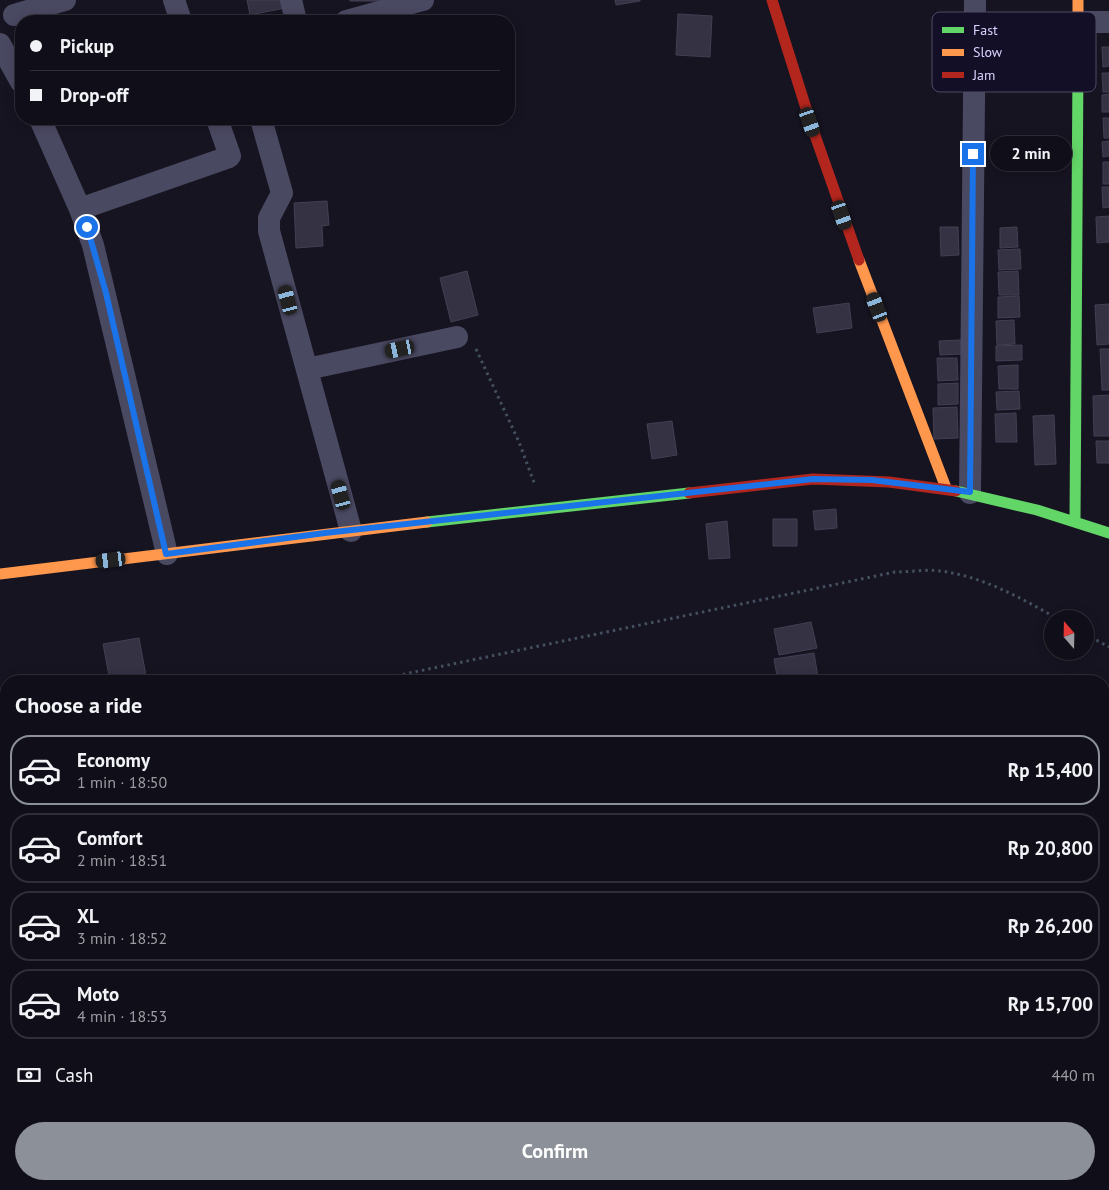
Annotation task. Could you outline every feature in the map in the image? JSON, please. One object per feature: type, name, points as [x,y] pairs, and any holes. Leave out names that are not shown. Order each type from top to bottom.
[{"type":"street","points":[[14,15],[66,0]]},
{"type":"street","points":[[174,0],[180,15]]},
{"type":"street","points":[[291,0],[295,15]]},
{"type":"street","points":[[362,15],[390,4],[423,0]]},
{"type":"street","points":[[772,0],[791,66],[849,234],[946,488]]},
{"type":"street","points":[[1096,22],[1109,22]]},
{"type":"street","points":[[0,44],[15,71]]},
{"type":"street","points":[[970,492],[974,92]]},
{"type":"street","points":[[1075,521],[1078,92]]},
{"type":"street","points":[[43,125],[80,209],[93,245],[106,293],[166,554]]},
{"type":"street","points":[[80,209],[229,157],[219,125]]},
{"type":"street","points":[[262,125],[282,193],[269,218],[268,226],[350,531]]},
{"type":"street","points":[[307,369],[456,337]]},
{"type":"street","points":[[0,574],[544,508],[813,479],[872,480],[970,492],[1075,521],[1109,533]]},
{"type":"path","points":[[456,337],[466,337],[474,344],[519,442],[544,508]]},
{"type":"path","points":[[400,675],[895,572],[939,571],[976,579],[1017,596],[1044,611]]},
{"type":"path","points":[[1094,639],[1109,647]]},
{"type":"building","points":[[247,0],[289,0],[290,7],[250,15]]},
{"type":"building","points":[[381,0],[381,1],[350,1]]},
{"type":"building","points":[[615,0],[640,0],[640,1],[616,5]]},
{"type":"building","points":[[678,14],[712,16],[710,57],[676,55]]},
{"type":"building","points":[[1102,47],[1109,47],[1109,66],[1103,67]]},
{"type":"building","points":[[1102,73],[1109,73],[1109,92],[1103,92]]},
{"type":"building","points":[[1109,94],[1109,112],[1102,112],[1102,95]]},
{"type":"building","points":[[1103,118],[1109,118],[1109,138],[1104,138]]},
{"type":"building","points":[[1109,141],[1109,156],[1103,157],[1102,142]]},
{"type":"building","points":[[1103,162],[1109,162],[1109,184],[1103,184]]},
{"type":"building","points":[[1102,187],[1109,187],[1109,207],[1103,208]]},
{"type":"building","points":[[327,201],[329,225],[322,226],[323,246],[296,248],[294,203]]},
{"type":"building","points":[[1109,216],[1109,242],[1097,243],[1096,217]]},
{"type":"building","points":[[940,227],[958,227],[959,255],[941,256]]},
{"type":"building","points":[[1017,227],[1018,247],[1000,248],[1000,228]]},
{"type":"building","points":[[1020,249],[1021,269],[999,270],[998,250]]},
{"type":"building","points":[[467,271],[478,315],[451,322],[440,278]]},
{"type":"building","points":[[1018,271],[1019,295],[999,295],[998,272]]},
{"type":"building","points":[[1019,296],[1020,317],[998,318],[998,297]]},
{"type":"building","points":[[849,303],[852,328],[817,333],[813,308]]},
{"type":"building","points":[[1109,304],[1109,344],[1097,345],[1095,305]]},
{"type":"building","points":[[1014,320],[1015,344],[997,345],[996,321]]},
{"type":"building","points":[[961,340],[962,354],[940,355],[939,341]]},
{"type":"building","points":[[1022,345],[1022,360],[996,361],[996,346]]},
{"type":"building","points":[[1100,349],[1109,349],[1109,390],[1102,390]]},
{"type":"building","points":[[937,358],[957,358],[958,380],[938,381]]},
{"type":"building","points":[[1018,365],[1018,389],[999,389],[998,366]]},
{"type":"building","points":[[958,383],[958,404],[938,405],[938,384]]},
{"type":"building","points":[[1019,391],[1020,409],[997,410],[996,392]]},
{"type":"building","points":[[1109,395],[1109,436],[1094,436],[1093,396]]},
{"type":"building","points":[[957,407],[958,438],[934,439],[933,408]]},
{"type":"building","points":[[1016,413],[1017,442],[996,442],[995,414]]},
{"type":"building","points":[[1054,415],[1056,464],[1035,465],[1033,416]]},
{"type":"building","points":[[672,421],[677,455],[652,459],[647,424]]},
{"type":"building","points":[[1096,441],[1109,441],[1109,463],[1097,463]]},
{"type":"building","points":[[836,509],[837,528],[815,530],[813,511]]},
{"type":"building","points":[[773,519],[797,519],[797,546],[773,546]]},
{"type":"building","points":[[727,521],[730,558],[709,559],[706,524]]},
{"type":"building","points":[[811,622],[817,648],[779,655],[774,629]]},
{"type":"building","points":[[139,638],[146,675],[109,675],[103,644]]},
{"type":"building","points":[[814,653],[818,675],[777,675],[774,659]]},
{"type":"traffic: fast","points":[[1075,521],[1078,92]]},
{"type":"traffic: fast","points":[[956,491],[1037,510],[1109,533]]},
{"type":"traffic: fast","points":[[427,522],[689,493]]},
{"type":"traffic: slow","points":[[1078,0],[1078,12]]},
{"type":"traffic: slow","points":[[859,260],[946,488]]},
{"type":"traffic: slow","points":[[0,574],[427,522]]},
{"type":"traffic: jam","points":[[772,0],[811,124],[859,260]]},
{"type":"traffic: jam","points":[[689,493],[813,479],[889,482],[956,491]]},
{"type":"route","points":[[87,227],[106,293],[166,554],[325,533],[813,479],[843,478],[872,480],[970,492],[973,154]]}]
